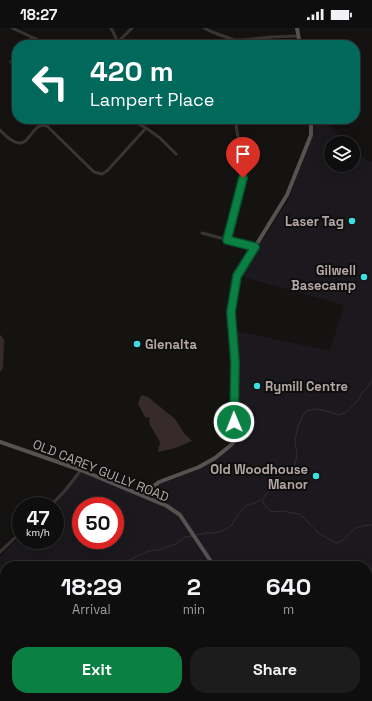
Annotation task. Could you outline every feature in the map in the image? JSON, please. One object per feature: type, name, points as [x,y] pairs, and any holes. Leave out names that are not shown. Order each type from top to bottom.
[{"type":"main road","points":[[297,28],[299,40]]},
{"type":"main road","points":[[142,495],[159,482],[199,467],[215,458],[234,441],[235,362],[231,312],[237,276],[287,195],[311,135],[311,124]]},
{"type":"main road","name":"OLD CAREY GULLY ROAD","points":[[0,442],[81,470],[167,506],[180,515],[211,561]]},
{"type":"street","points":[[12,28],[37,40]]},
{"type":"street","points":[[111,28],[117,40]]},
{"type":"street","points":[[120,40],[132,28]]},
{"type":"street","points":[[204,28],[234,40],[298,36]]},
{"type":"street","points":[[268,40],[272,37]]},
{"type":"street","points":[[139,124],[160,138],[176,154]]},
{"type":"street","points":[[227,240],[243,178],[236,124]]},
{"type":"street","points":[[0,130],[12,140],[20,144],[24,142],[39,126],[47,126],[94,172],[102,174],[107,172],[146,128]]},
{"type":"street","points":[[202,233],[255,247]]},
{"type":"street","points":[[59,497],[81,470]]},
{"type":"street","points":[[0,552],[12,541]]},
{"type":"shaded area","points":[[314,124],[327,124],[339,136],[324,136],[324,172],[360,172],[360,156],[372,162],[372,561],[0,561],[0,557],[12,544],[12,549],[64,549],[64,497],[56,497],[81,470],[142,495],[159,482],[215,458],[234,441],[235,362],[232,330],[330,351],[344,305],[240,276],[289,198],[313,135]]},
{"type":"shaded area","points":[[1,335],[4,340],[3,368],[0,372],[0,336]]},
{"type":"shaded area","points":[[141,395],[148,397],[175,419],[184,433],[192,441],[175,448],[158,452],[160,442],[149,423],[150,418],[145,417],[138,404]]},
{"type":"waterway","points":[[196,535],[215,533],[231,526],[246,506],[262,500],[278,478],[286,471],[294,467],[297,456],[295,440],[298,426],[304,414],[308,410],[319,409],[339,415],[346,412],[357,402],[372,381]]},
{"type":"waterway","points":[[263,501],[264,505],[272,512],[281,511],[300,514],[318,533],[336,543],[342,541],[356,528],[372,525]]},
{"type":"waterway","points":[[127,561],[148,551],[159,550],[176,544],[185,537],[193,536]]},
{"type":"place","name":"Laser Tag","points":[[352,221]]},
{"type":"place","name":"Gilwell Basecamp","points":[[364,277]]},
{"type":"place","name":"Glenalta","points":[[137,344]]},
{"type":"place","name":"Rymill Centre","points":[[257,386]]},
{"type":"place","name":"Old Woodhouse Manor","points":[[316,476]]},
{"type":"route","points":[[234,422],[235,362],[231,312],[237,276],[255,247],[227,240],[243,178]]}]
